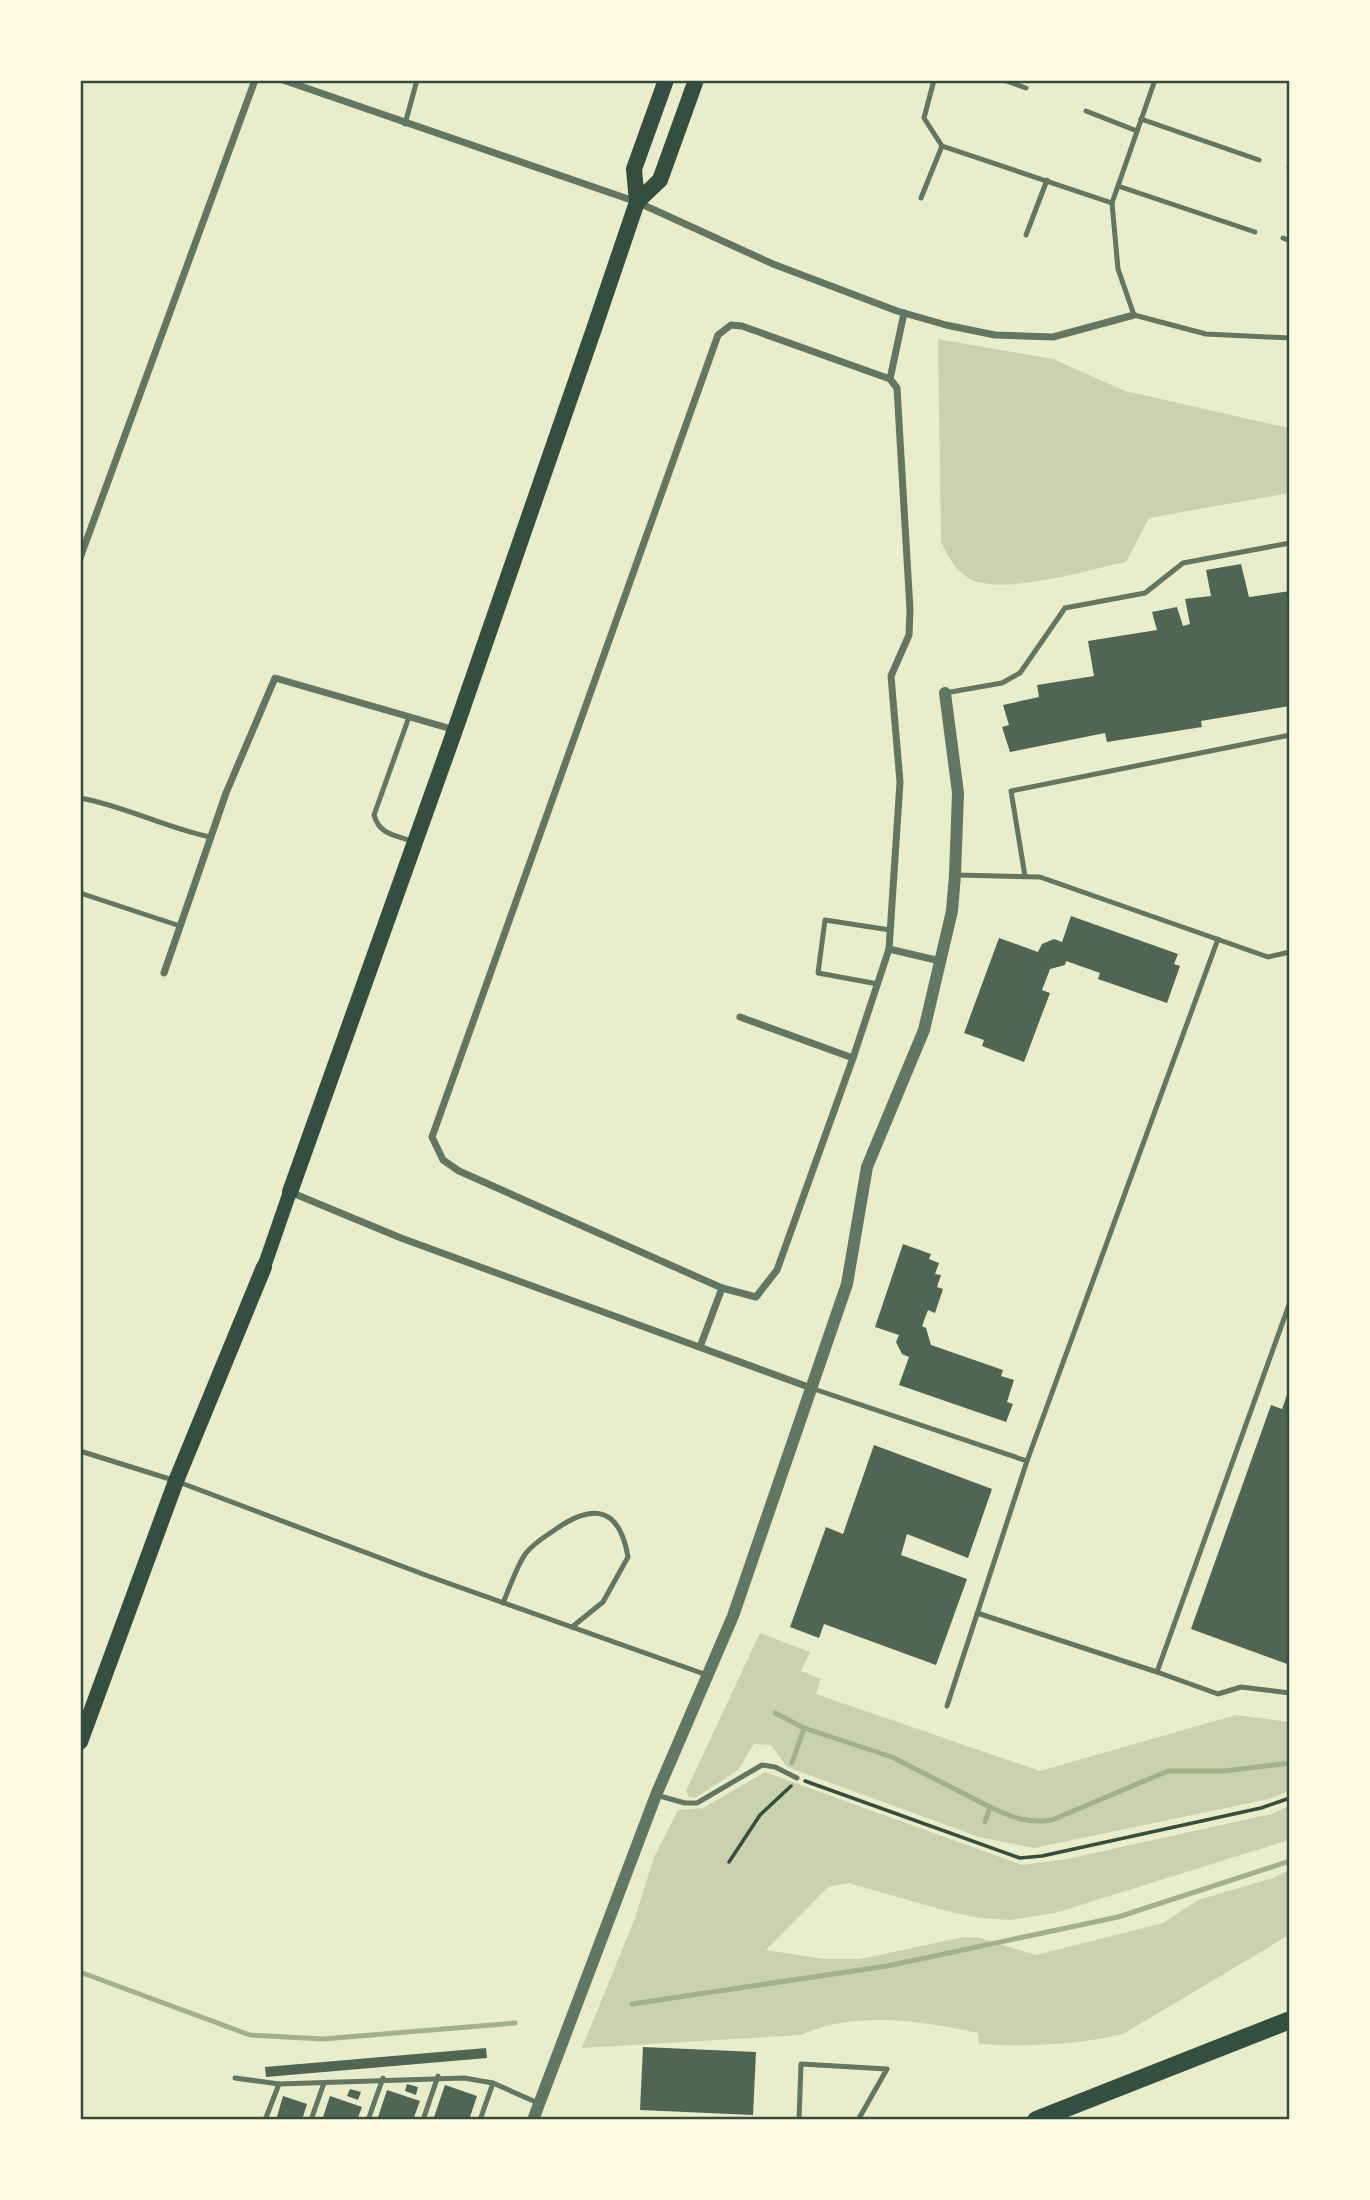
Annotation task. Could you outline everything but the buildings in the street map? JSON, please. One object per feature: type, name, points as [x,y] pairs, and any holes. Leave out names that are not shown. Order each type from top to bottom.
[{"type":"highway","points":[[1036,2119],[1290,2020]]},
{"type":"main road","points":[[80,1742],[176,1481],[264,1267],[455,730],[637,202],[634,169],[666,80]]},
{"type":"main road","points":[[637,202],[660,180],[696,80]]},
{"type":"street","points":[[80,558],[255,80]]},
{"type":"street","points":[[283,80],[637,202],[773,264],[905,313],[995,335],[1053,337],[1134,315]]},
{"type":"street","points":[[890,379],[905,313]]},
{"type":"street","points":[[731,325],[742,326],[890,379],[897,388],[910,610],[909,635],[891,676],[900,782],[890,930],[889,949],[878,984],[777,1270],[755,1297],[722,1288],[459,1171],[443,1160],[432,1137],[718,335],[731,325]]},
{"type":"street","points":[[164,973],[226,793],[275,678],[455,730]]},
{"type":"street","points":[[533,2119],[656,1795],[733,1616],[847,1284],[867,1167],[924,1030],[953,911],[958,793],[945,694]]},
{"type":"street","points":[[889,949],[940,961]]},
{"type":"street","points":[[740,1017],[852,1058]]},
{"type":"street","points":[[290,1192],[401,1238],[811,1388]]},
{"type":"street","points":[[700,1347],[722,1288]]},
{"type":"lane","points":[[405,124],[417,80]]},
{"type":"lane","points":[[934,80],[924,118],[942,146],[1112,202]]},
{"type":"lane","points":[[1004,80],[1026,88]]},
{"type":"lane","points":[[1155,80],[1112,202],[1118,269],[1134,315],[1206,334],[1290,338]]},
{"type":"lane","points":[[1086,111],[1137,131]]},
{"type":"lane","points":[[1141,119],[1259,160]]},
{"type":"lane","points":[[921,198],[942,146]]},
{"type":"lane","points":[[1026,235],[1047,180]]},
{"type":"lane","points":[[1118,186],[1255,232]]},
{"type":"lane","points":[[945,694],[1002,683],[1020,673],[1065,608],[1145,593],[1183,563],[1290,542]]},
{"type":"lane","points":[[409,717],[374,814],[377,825],[385,833],[415,841]]},
{"type":"lane","points":[[1025,876],[1011,791],[1290,735]]},
{"type":"lane","points":[[80,798],[111,804],[187,832],[210,837]]},
{"type":"lane","points":[[955,875],[1040,877],[1268,957],[1290,953]]},
{"type":"lane","points":[[80,893],[180,926]]},
{"type":"lane","points":[[878,984],[818,973],[825,920],[890,930]]},
{"type":"lane","points":[[947,1706],[1027,1461],[1218,939]]},
{"type":"lane","points":[[1157,1672],[1290,1302]]},
{"type":"lane","points":[[811,1388],[1027,1461]]},
{"type":"lane","points":[[80,1451],[176,1481],[503,1603],[707,1675]]},
{"type":"lane","points":[[503,1603],[533,1545],[581,1515],[591,1511],[605,1514],[619,1525],[628,1557],[603,1602],[572,1627]]},
{"type":"lane","points":[[977,1613],[1218,1693],[1241,1687],[1290,1693]]},
{"type":"lane","points":[[656,1795],[697,1803],[762,1765],[775,1767],[797,1778]]},
{"type":"lane","points":[[799,2119],[801,2064],[887,2069],[858,2119]]},
{"type":"lane","points":[[235,2078],[279,2084],[438,2076],[493,2083],[539,2103]]},
{"type":"lane","points":[[423,2119],[438,2076]]},
{"type":"lane","points":[[368,2119],[383,2078]]},
{"type":"lane","points":[[311,2119],[324,2083]]},
{"type":"lane","points":[[480,2119],[493,2083]]},
{"type":"lane","points":[[265,2119],[279,2084]]},
{"type":"path","points":[[730,1862],[760,1815],[797,1778],[1020,1858],[1042,1856],[1261,1808],[1290,1798]]},
{"type":"green space","points":[[938,339],[1053,359],[1125,391],[1289,428],[1289,493],[1149,518],[1126,562],[1021,583],[981,583],[967,577],[955,566],[941,542]]},
{"type":"green space","points":[[760,1633],[810,1652],[801,1671],[821,1679],[816,1694],[1040,1771],[1236,1715],[1289,1722],[1289,1791],[1269,1799],[1034,1848],[979,1837],[787,1767],[771,1745],[754,1744],[738,1770],[695,1798],[689,1797],[686,1791]]},
{"type":"green space","points":[[765,1772],[1022,1865],[1067,1859],[1271,1814],[1289,1806],[1289,1840],[1055,1913],[1009,1920],[979,1918],[848,1883],[828,1887],[766,1950],[825,1959],[860,1959],[964,1937],[980,1938],[1036,1955],[1163,1923],[1198,1900],[1273,1878],[1289,1870],[1289,1935],[1123,2034],[1087,2041],[1033,2045],[979,2044],[978,2033],[911,2022],[866,2020],[843,2022],[801,2035],[582,2048],[635,1918],[654,1857],[678,1810],[703,1808]]},
{"type":"waterway","points":[[775,1713],[804,1728],[892,1757],[990,1807],[985,1822]]},
{"type":"waterway","points":[[792,1763],[804,1728]]},
{"type":"waterway","points":[[990,1807],[1020,1819],[1052,1820],[1168,1771],[1224,1771],[1290,1763]]},
{"type":"waterway","points":[[632,2004],[887,1966],[1118,1917],[1290,1861]]},
{"type":"waterway","points":[[80,1972],[250,2035],[323,2039],[515,2023]]}]
